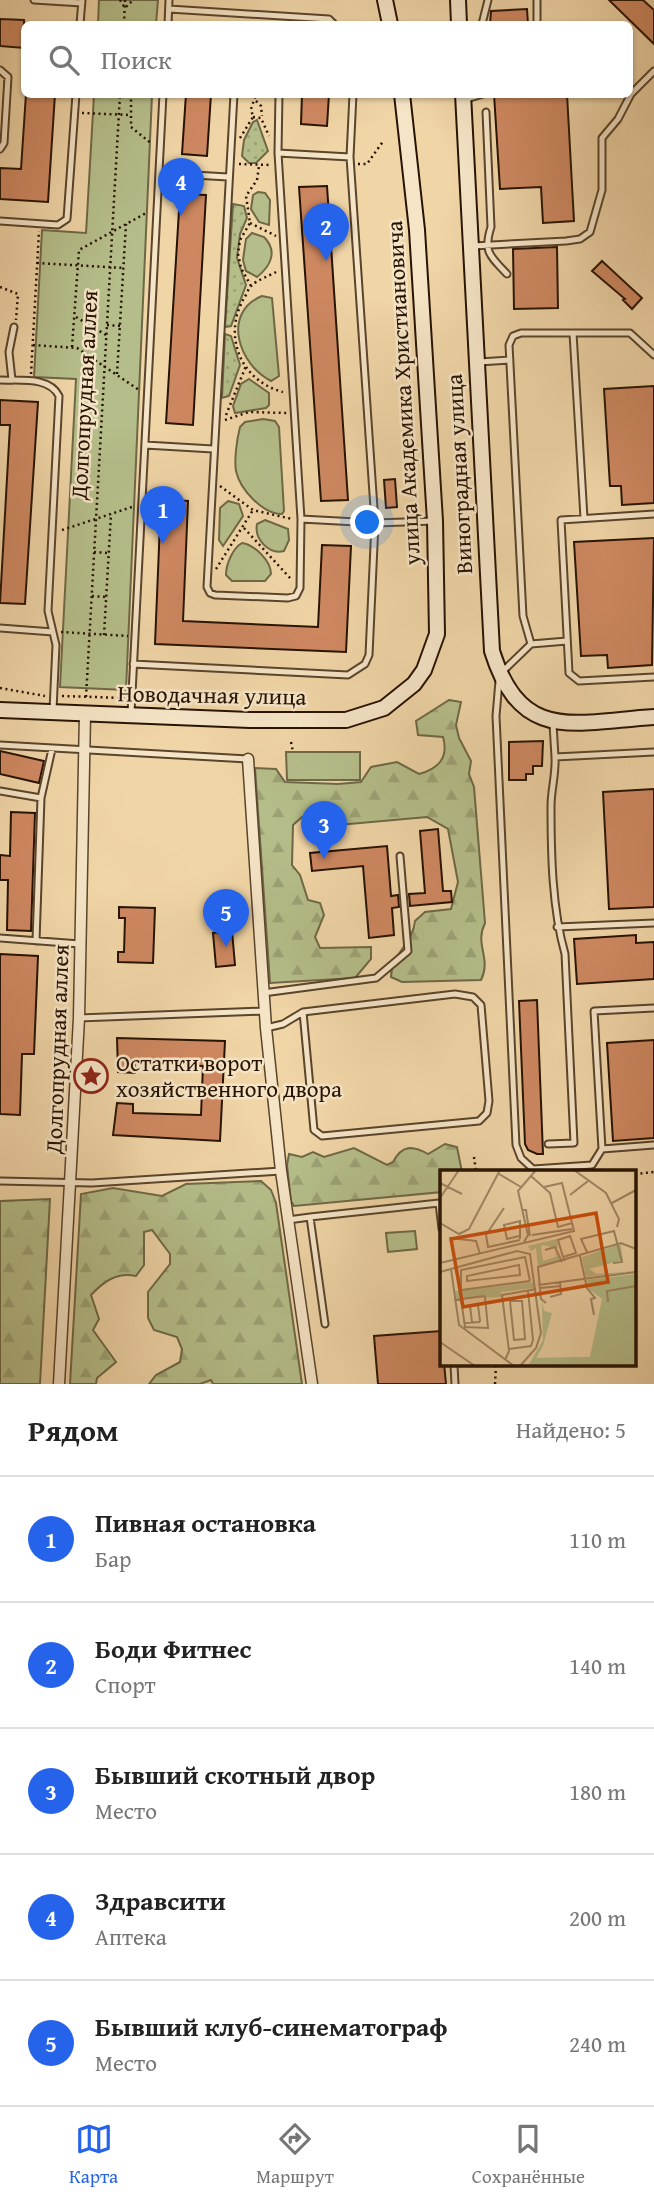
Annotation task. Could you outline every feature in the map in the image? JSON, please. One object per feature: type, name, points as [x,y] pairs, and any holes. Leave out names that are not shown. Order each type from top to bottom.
[{"type":"street","points":[[385,0],[389,21]]},
{"type":"street","points":[[458,0],[459,21]]},
{"type":"street","name":"улица Академика Христиановича","points":[[402,98],[417,230],[435,521],[436,634],[424,670],[414,684]]},
{"type":"street","name":"Виноградная улица","points":[[463,98],[489,634],[499,674],[521,707],[535,716],[553,720],[654,717]]},
{"type":"street","name":"Новодачная улица","points":[[0,710],[85,715],[346,720],[384,708],[414,684]]},
{"type":"street","name":"Долгопрудная аллея","points":[[59,1384],[79,1018],[85,715]]},
{"type":"street","points":[[248,759],[264,1011],[281,1171],[312,1384]]},
{"type":"lane","points":[[34,0],[82,1],[80,21]]},
{"type":"lane","points":[[168,21],[169,0]]},
{"type":"lane","points":[[483,21],[488,0]]},
{"type":"lane","points":[[537,0],[537,21]]},
{"type":"lane","points":[[169,9],[331,21]]},
{"type":"lane","points":[[0,70],[8,77],[4,143],[0,149]]},
{"type":"lane","points":[[633,92],[654,71]]},
{"type":"lane","points":[[0,221],[63,223],[70,213],[76,98]]},
{"type":"lane","points":[[131,716],[163,98]]},
{"type":"lane","points":[[234,98],[208,587],[210,593],[215,595],[288,598],[296,596],[300,588],[301,519],[278,153],[279,98]]},
{"type":"lane","points":[[133,664],[348,674],[358,671],[369,655],[375,523],[351,160],[353,98]]},
{"type":"lane","points":[[470,246],[566,241],[580,239],[590,232],[601,190],[602,138],[618,119],[629,98]]},
{"type":"lane","points":[[486,112],[491,227],[486,244],[489,255],[507,274]]},
{"type":"lane","points":[[278,153],[351,160]]},
{"type":"lane","points":[[159,173],[228,177]]},
{"type":"lane","points":[[12,380],[9,352],[14,327]]},
{"type":"lane","points":[[531,644],[523,617],[509,345],[513,336],[521,333],[630,332],[654,355]]},
{"type":"lane","points":[[573,333],[584,518]]},
{"type":"lane","points":[[476,362],[510,360]]},
{"type":"lane","points":[[0,380],[49,384],[59,396],[48,611],[56,645],[53,713]]},
{"type":"lane","points":[[145,445],[214,449]]},
{"type":"lane","points":[[654,514],[561,520],[569,673],[579,681],[654,677]]},
{"type":"lane","points":[[301,519],[375,523],[435,521]]},
{"type":"lane","points":[[0,628],[53,632]]},
{"type":"lane","points":[[567,640],[531,644],[499,674],[496,716],[516,1145],[522,1158],[533,1169],[592,1165],[602,1149],[594,1012],[654,1008]]},
{"type":"lane","points":[[548,1144],[574,1143],[565,954],[557,928],[551,803],[556,781],[553,720]]},
{"type":"lane","points":[[0,745],[248,759]]},
{"type":"lane","points":[[36,941],[41,798],[52,749]]},
{"type":"lane","points":[[555,757],[654,752]]},
{"type":"lane","points":[[0,791],[41,798]]},
{"type":"lane","points":[[263,993],[376,978],[408,951],[400,856]]},
{"type":"lane","points":[[557,928],[654,923]]},
{"type":"lane","points":[[0,938],[80,944]]},
{"type":"lane","points":[[266,1028],[283,1024],[303,1012],[455,994],[473,998],[481,1005],[489,1101],[487,1113],[479,1121],[322,1136],[314,1130],[303,1012]]},
{"type":"lane","points":[[79,1018],[264,1011]]},
{"type":"lane","points":[[602,1149],[654,1145]]},
{"type":"lane","points":[[0,1181],[72,1182],[281,1171]]},
{"type":"lane","points":[[288,1220],[439,1203],[440,1212]]},
{"type":"lane","points":[[310,1217],[325,1324]]},
{"type":"lane","points":[[454,1366],[455,1384]]},
{"type":"path","points":[[123,0],[124,21]]},
{"type":"path","points":[[125,8],[134,0]]},
{"type":"path","name":"Долгопрудная аллея","points":[[86,697],[120,98]]},
{"type":"path","points":[[131,98],[133,130],[160,150]]},
{"type":"path","points":[[231,141],[243,136],[253,117],[252,105],[256,101],[261,106],[261,118],[270,139],[279,142]]},
{"type":"path","points":[[75,113],[130,116]]},
{"type":"path","points":[[253,117],[261,118]]},
{"type":"path","points":[[351,160],[367,164],[384,140]]},
{"type":"path","points":[[229,163],[279,165]]},
{"type":"path","points":[[251,286],[241,268],[238,254],[240,240],[250,223],[246,196],[257,180],[259,166]]},
{"type":"path","points":[[72,347],[79,250],[157,207]]},
{"type":"path","points":[[250,223],[273,235],[284,237]]},
{"type":"path","points":[[31,381],[39,224]]},
{"type":"path","points":[[117,374],[127,224]]},
{"type":"path","points":[[37,263],[124,268]]},
{"type":"path","points":[[285,267],[251,286],[236,316],[233,331],[237,352],[246,366],[270,386],[293,394]]},
{"type":"path","points":[[0,287],[18,294],[14,327]]},
{"type":"path","points":[[74,317],[106,335]]},
{"type":"path","points":[[107,325],[120,326]]},
{"type":"path","points":[[33,345],[72,347],[147,395]]},
{"type":"path","points":[[225,419],[228,405],[246,366]]},
{"type":"path","points":[[215,423],[261,411],[295,414]]},
{"type":"path","points":[[212,480],[254,510],[267,515],[301,519]]},
{"type":"path","points":[[52,533],[142,504]]},
{"type":"path","points":[[208,574],[221,564],[254,510]]},
{"type":"path","points":[[104,635],[111,514]]},
{"type":"path","points":[[244,528],[300,588]]},
{"type":"path","points":[[94,552],[108,553]]},
{"type":"path","points":[[92,596],[106,597]]},
{"type":"path","points":[[63,632],[135,636]]},
{"type":"path","points":[[0,688],[24,694],[132,699]]},
{"type":"path","points":[[291,742],[293,752]]},
{"type":"path","points":[[474,1157],[476,1170]]},
{"type":"path","points":[[636,1174],[654,1172]]},
{"type":"path","points":[[495,1384],[496,1366]]},
{"type":"green space","points":[[99,0],[158,0],[156,21],[98,21]]},
{"type":"green space","points":[[94,98],[152,98],[126,690],[60,687],[76,379],[34,377],[42,230],[86,233]]},
{"type":"green space","points":[[257,120],[268,151],[256,163],[249,163],[242,156],[244,140],[253,122]]},
{"type":"green space","points":[[258,192],[265,193],[270,200],[269,225],[259,222],[251,209],[253,195]]},
{"type":"green space","points":[[233,204],[244,206],[247,218],[240,234],[237,258],[246,285],[231,326],[225,327]]},
{"type":"green space","points":[[252,233],[264,237],[272,253],[266,268],[257,277],[246,271],[243,260],[246,239]]},
{"type":"green space","points":[[262,296],[272,298],[279,376],[271,381],[250,363],[239,339],[238,326],[242,314],[249,304]]},
{"type":"green space","points":[[225,334],[231,336],[240,365],[229,396],[222,398]]},
{"type":"green space","points":[[249,379],[269,393],[269,405],[266,408],[235,413],[233,406],[241,384]]},
{"type":"green space","points":[[263,419],[275,421],[279,427],[284,511],[282,514],[267,510],[253,499],[242,485],[236,471],[240,427],[245,422]]},
{"type":"green space","points":[[228,501],[239,504],[243,516],[223,546],[219,540],[220,508]]},
{"type":"green space","points":[[265,520],[288,529],[289,540],[284,551],[273,551],[260,540],[257,524]]},
{"type":"green space","points":[[242,543],[257,550],[265,559],[271,574],[265,581],[232,581],[226,575],[231,557]]},
{"type":"green space","points":[[449,700],[461,702],[456,725],[459,738],[471,761],[469,774],[474,787],[485,923],[481,938],[485,965],[481,980],[402,982],[391,977],[394,962],[410,936],[415,921],[425,912],[451,909],[458,882],[448,829],[427,817],[338,825],[302,817],[293,825],[292,865],[300,875],[308,900],[320,903],[324,915],[315,937],[320,948],[371,947],[371,959],[355,978],[270,983],[255,768],[276,769],[285,782],[338,784],[361,782],[371,767],[397,762],[419,774],[426,772],[437,766],[443,757],[443,737],[418,735],[416,721]]},
{"type":"green space","points":[[286,752],[360,752],[360,780],[287,780]]},
{"type":"green space","points":[[445,1144],[457,1147],[462,1170],[440,1170],[440,1192],[294,1206],[291,1201],[287,1165],[289,1154],[302,1157],[313,1152],[324,1157],[354,1148],[387,1165],[408,1148],[428,1154]]},
{"type":"green space","points":[[261,1181],[271,1190],[276,1203],[302,1384],[213,1384],[211,1380],[200,1384],[149,1384],[156,1375],[180,1362],[182,1349],[177,1337],[154,1330],[148,1318],[148,1292],[170,1264],[170,1254],[152,1230],[144,1232],[144,1265],[136,1276],[123,1275],[111,1279],[91,1295],[99,1319],[93,1330],[116,1362],[97,1378],[96,1384],[70,1384],[81,1194],[113,1188],[162,1196],[186,1184]]},
{"type":"green space","points":[[50,1199],[40,1384],[0,1384],[0,1201]]},
{"type":"green space","points":[[415,1231],[417,1249],[388,1252],[386,1233]]},
{"type":"building","points":[[609,0],[643,0],[654,10],[654,44],[633,21]]},
{"type":"building","points":[[527,9],[528,21],[490,21],[491,11]]},
{"type":"building","points":[[0,19],[24,20],[21,21],[21,48],[0,46]]},
{"type":"building","points":[[26,98],[55,98],[48,202],[0,199],[0,168],[21,169]]},
{"type":"building","points":[[186,98],[211,98],[207,156],[182,154]]},
{"type":"building","points":[[302,98],[329,98],[327,126],[301,124]]},
{"type":"building","points":[[494,98],[567,98],[574,221],[543,223],[541,187],[500,189]]},
{"type":"building","points":[[327,186],[348,500],[321,501],[299,187]]},
{"type":"building","points":[[180,194],[206,195],[193,425],[166,423]]},
{"type":"building","points":[[557,247],[558,308],[514,309],[513,249]]},
{"type":"building","points":[[602,261],[642,298],[632,309],[623,300],[625,299],[592,271]]},
{"type":"building","points":[[654,386],[654,503],[622,505],[621,486],[610,486],[604,389]]},
{"type":"building","points":[[0,400],[38,402],[25,604],[0,603],[10,425],[0,425]]},
{"type":"building","points":[[395,479],[397,507],[386,508],[384,480]]},
{"type":"building","points":[[161,499],[188,501],[183,621],[318,627],[322,545],[351,546],[346,652],[155,644]]},
{"type":"building","points":[[654,538],[652,665],[608,668],[607,655],[581,656],[574,542]]},
{"type":"building","points":[[543,741],[542,766],[533,766],[533,774],[526,774],[526,780],[509,780],[509,742]]},
{"type":"building","points":[[0,751],[44,761],[39,783],[0,774]]},
{"type":"building","points":[[654,789],[654,907],[609,909],[603,792]]},
{"type":"building","points":[[11,812],[35,813],[31,931],[7,930],[8,880],[0,880],[0,855],[10,856]]},
{"type":"building","points":[[438,829],[443,891],[451,891],[452,902],[410,906],[409,894],[425,893],[420,831]]},
{"type":"building","points":[[387,846],[391,896],[398,895],[399,907],[392,908],[394,935],[369,938],[363,866],[312,871],[310,853]]},
{"type":"building","points":[[119,907],[155,908],[153,963],[118,962],[118,952],[124,952],[125,918],[119,918]]},
{"type":"building","points":[[232,931],[235,965],[216,967],[213,933]]},
{"type":"building","points":[[636,935],[636,943],[654,942],[654,979],[577,984],[574,939]]},
{"type":"building","points":[[0,954],[38,956],[34,1054],[22,1054],[20,1115],[0,1114]]},
{"type":"building","points":[[537,1000],[543,1154],[528,1150],[525,1144],[519,1001]]},
{"type":"building","points":[[117,1038],[225,1041],[220,1141],[113,1135],[117,1103],[133,1104],[133,1113],[201,1115],[203,1066],[135,1063],[135,1073],[118,1072]]},
{"type":"building","points":[[654,1040],[654,1138],[613,1141],[607,1043]]},
{"type":"building","points":[[440,1331],[440,1366],[444,1366],[446,1384],[378,1384],[374,1336]]},
{"type":"place","name":"Здравсити","points":[[181,216]]},
{"type":"place","name":"Боди Фитнес","points":[[326,261]]},
{"type":"place","name":"Пивная остановка","points":[[163,544]]},
{"type":"place","name":"Бывший скотный двор","points":[[324,859]]},
{"type":"place","name":"Бывший клуб-синематограф","points":[[226,947]]},
{"type":"place","name":"Остатки ворот хозяйственного двора","points":[[91,1076]]}]
